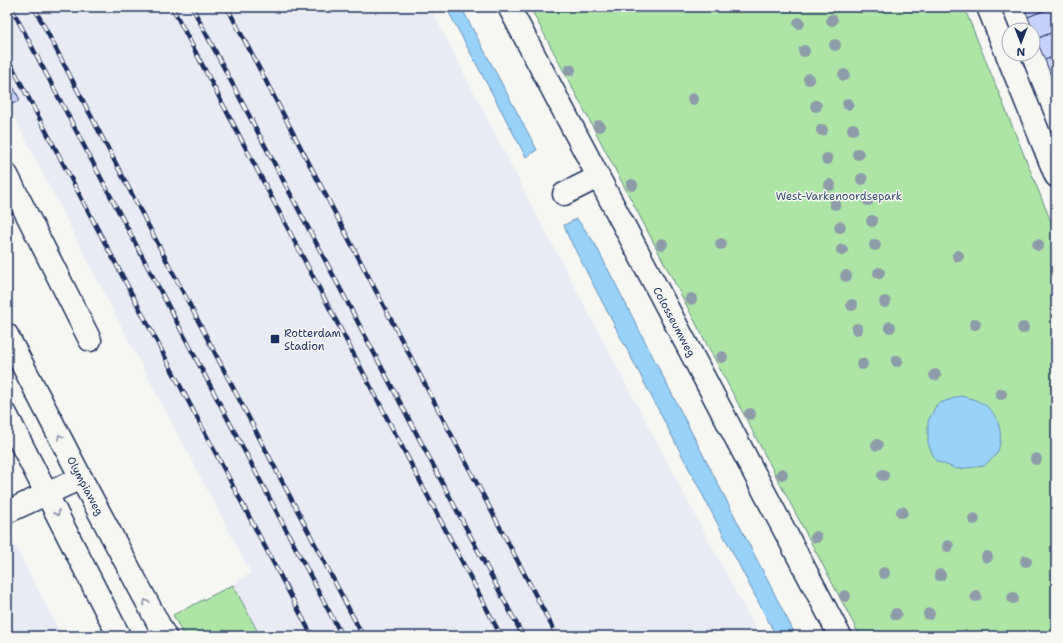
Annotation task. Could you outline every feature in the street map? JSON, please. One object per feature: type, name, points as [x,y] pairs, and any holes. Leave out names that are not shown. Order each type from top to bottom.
[{"type":"main road","name":"Colosseumweg","points":[[509,7],[840,636]]},
{"type":"main road","points":[[988,7],[1056,176]]},
{"type":"main road","points":[[7,175],[90,340]]},
{"type":"main road","points":[[564,194],[598,177]]},
{"type":"main road","name":"Olympiaweg","points":[[7,335],[165,636]]},
{"type":"main road","points":[[7,416],[119,636]]},
{"type":"main road","points":[[7,512],[81,478]]},
{"type":"shaded area","points":[[7,7],[430,7],[532,206],[759,636],[260,636],[233,585],[251,573],[119,322],[7,103]]},
{"type":"shaded area","points":[[7,531],[62,636],[7,636]]},
{"type":"green space","name":"West-Varkenoordsepark","points":[[530,7],[964,7],[1056,234],[1056,636],[860,636]]},
{"type":"green space","points":[[233,585],[260,636],[184,636],[173,615]]},
{"type":"water","points":[[446,7],[461,7],[537,150],[526,157]]},
{"type":"water","points":[[577,219],[594,242],[796,636],[776,636],[568,236],[564,225]]},
{"type":"water","points":[[960,396],[975,400],[987,406],[995,416],[998,423],[1000,431],[1000,445],[994,457],[984,466],[957,469],[936,461],[928,444],[928,421],[937,404]]},
{"type":"building","points":[[1024,7],[1053,7],[1028,17]]},
{"type":"building","points":[[1056,7],[1056,31],[1041,37],[1041,22],[1030,22],[1028,17]]},
{"type":"building","points":[[1056,31],[1056,56],[1045,60],[1041,51],[1041,37]]},
{"type":"building","points":[[1056,56],[1056,80],[1053,81],[1045,60]]},
{"type":"building","points":[[10,81],[20,100],[8,106],[7,83]]},
{"type":"railway","points":[[11,7],[342,636]]},
{"type":"railway","points":[[34,7],[363,636]]},
{"type":"railway","points":[[172,7],[501,636]]},
{"type":"railway","points":[[192,7],[523,636]]},
{"type":"railway","points":[[227,7],[557,636]]},
{"type":"railway","points":[[7,57],[312,636]]},
{"type":"place","name":"Rotterdam Stadion","points":[[275,339]]}]
